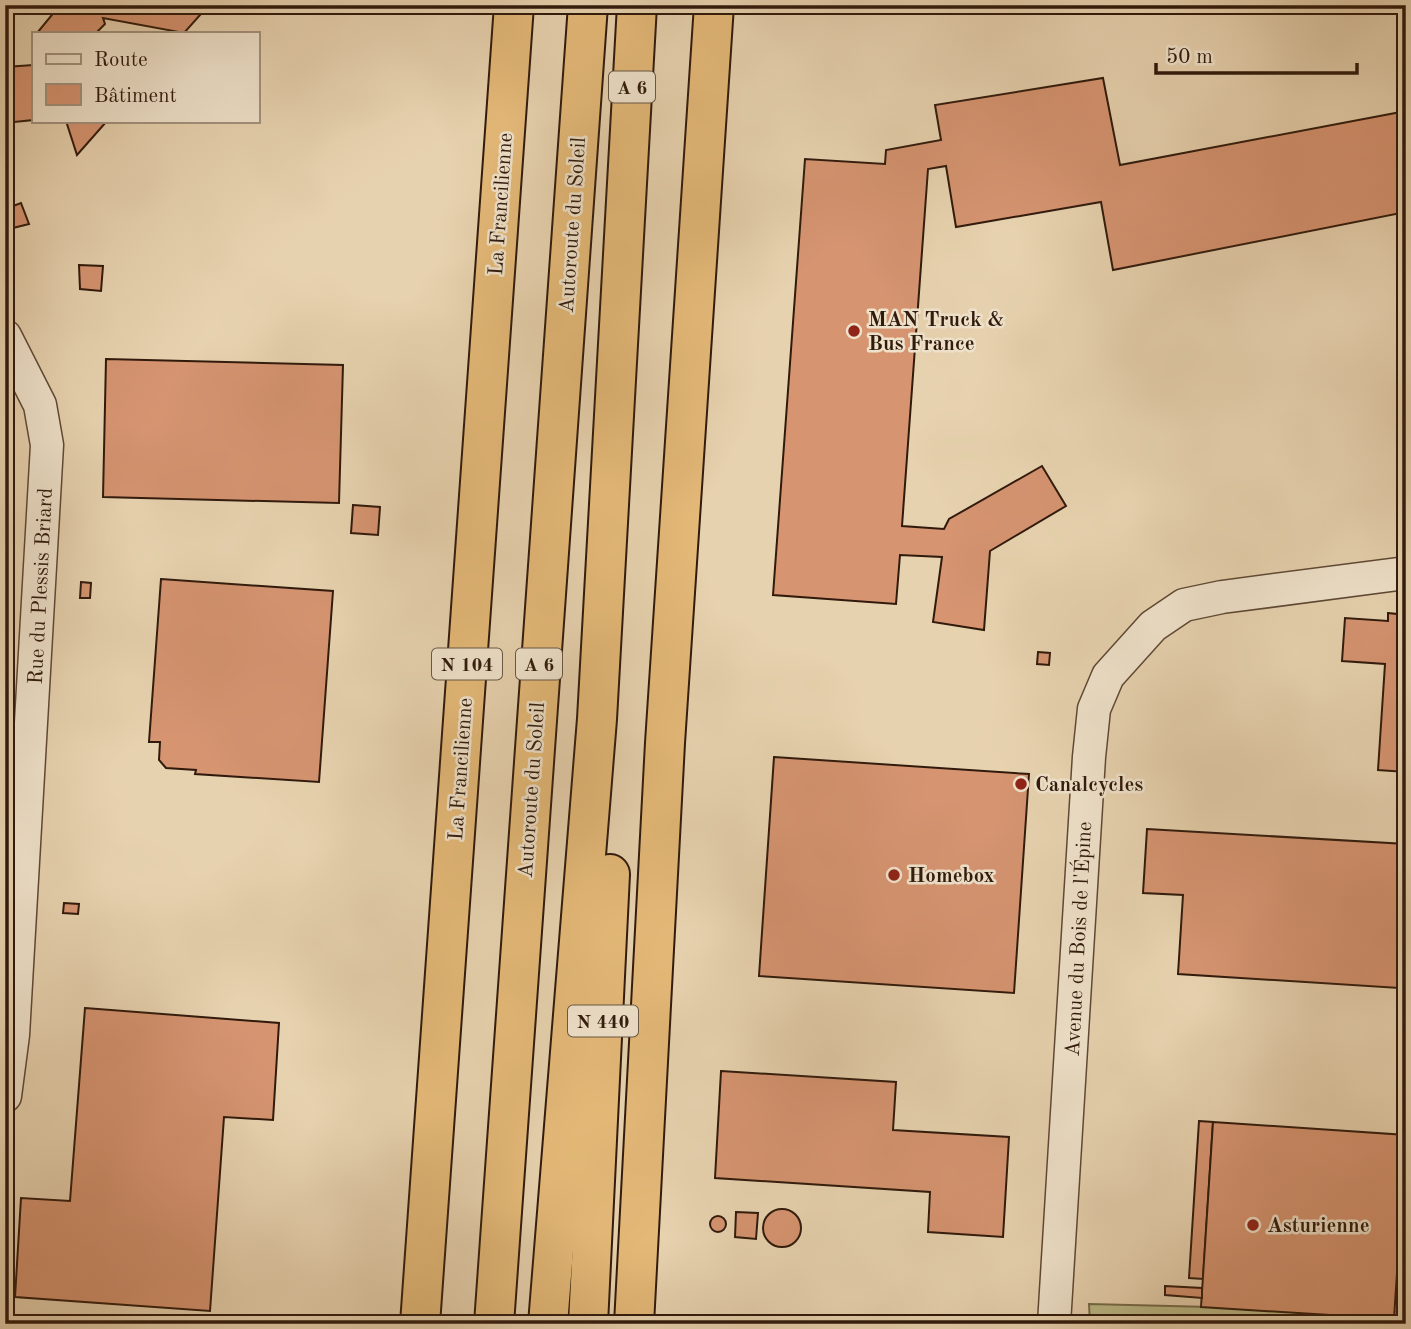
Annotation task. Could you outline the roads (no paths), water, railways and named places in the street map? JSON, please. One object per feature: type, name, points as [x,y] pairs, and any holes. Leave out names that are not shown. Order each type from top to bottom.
[{"type":"highway","name":"La Francilienne","points":[[421,1324],[514,5]]},
{"type":"highway","name":"Autoroute du Soleil","points":[[494,1324],[588,5]]},
{"type":"highway","name":"A 6","points":[[548,1324],[597,719],[637,5]]},
{"type":"highway","points":[[634,1324],[665,743],[714,5]]},
{"type":"highway","name":"N 440","points":[[588,1324],[612,821],[597,719]]},
{"type":"street","name":"Rue du Plessis Briard","points":[[5,336],[40,405],[47,445],[15,831],[11,951],[13,1035],[5,1097]]},
{"type":"street","name":"Avenue du Bois de l'Épine","points":[[1054,1324],[1089,757],[1094,709],[1108,676],[1153,626],[1184,605],[1222,597],[1406,573]]},
{"type":"place","name":"MAN Truck & Bus France","points":[[854,331]]},
{"type":"place","name":"Canalcycles","points":[[1021,784]]},
{"type":"place","name":"Homebox","points":[[894,875]]},
{"type":"place","name":"Asturienne","points":[[1253,1225]]}]
